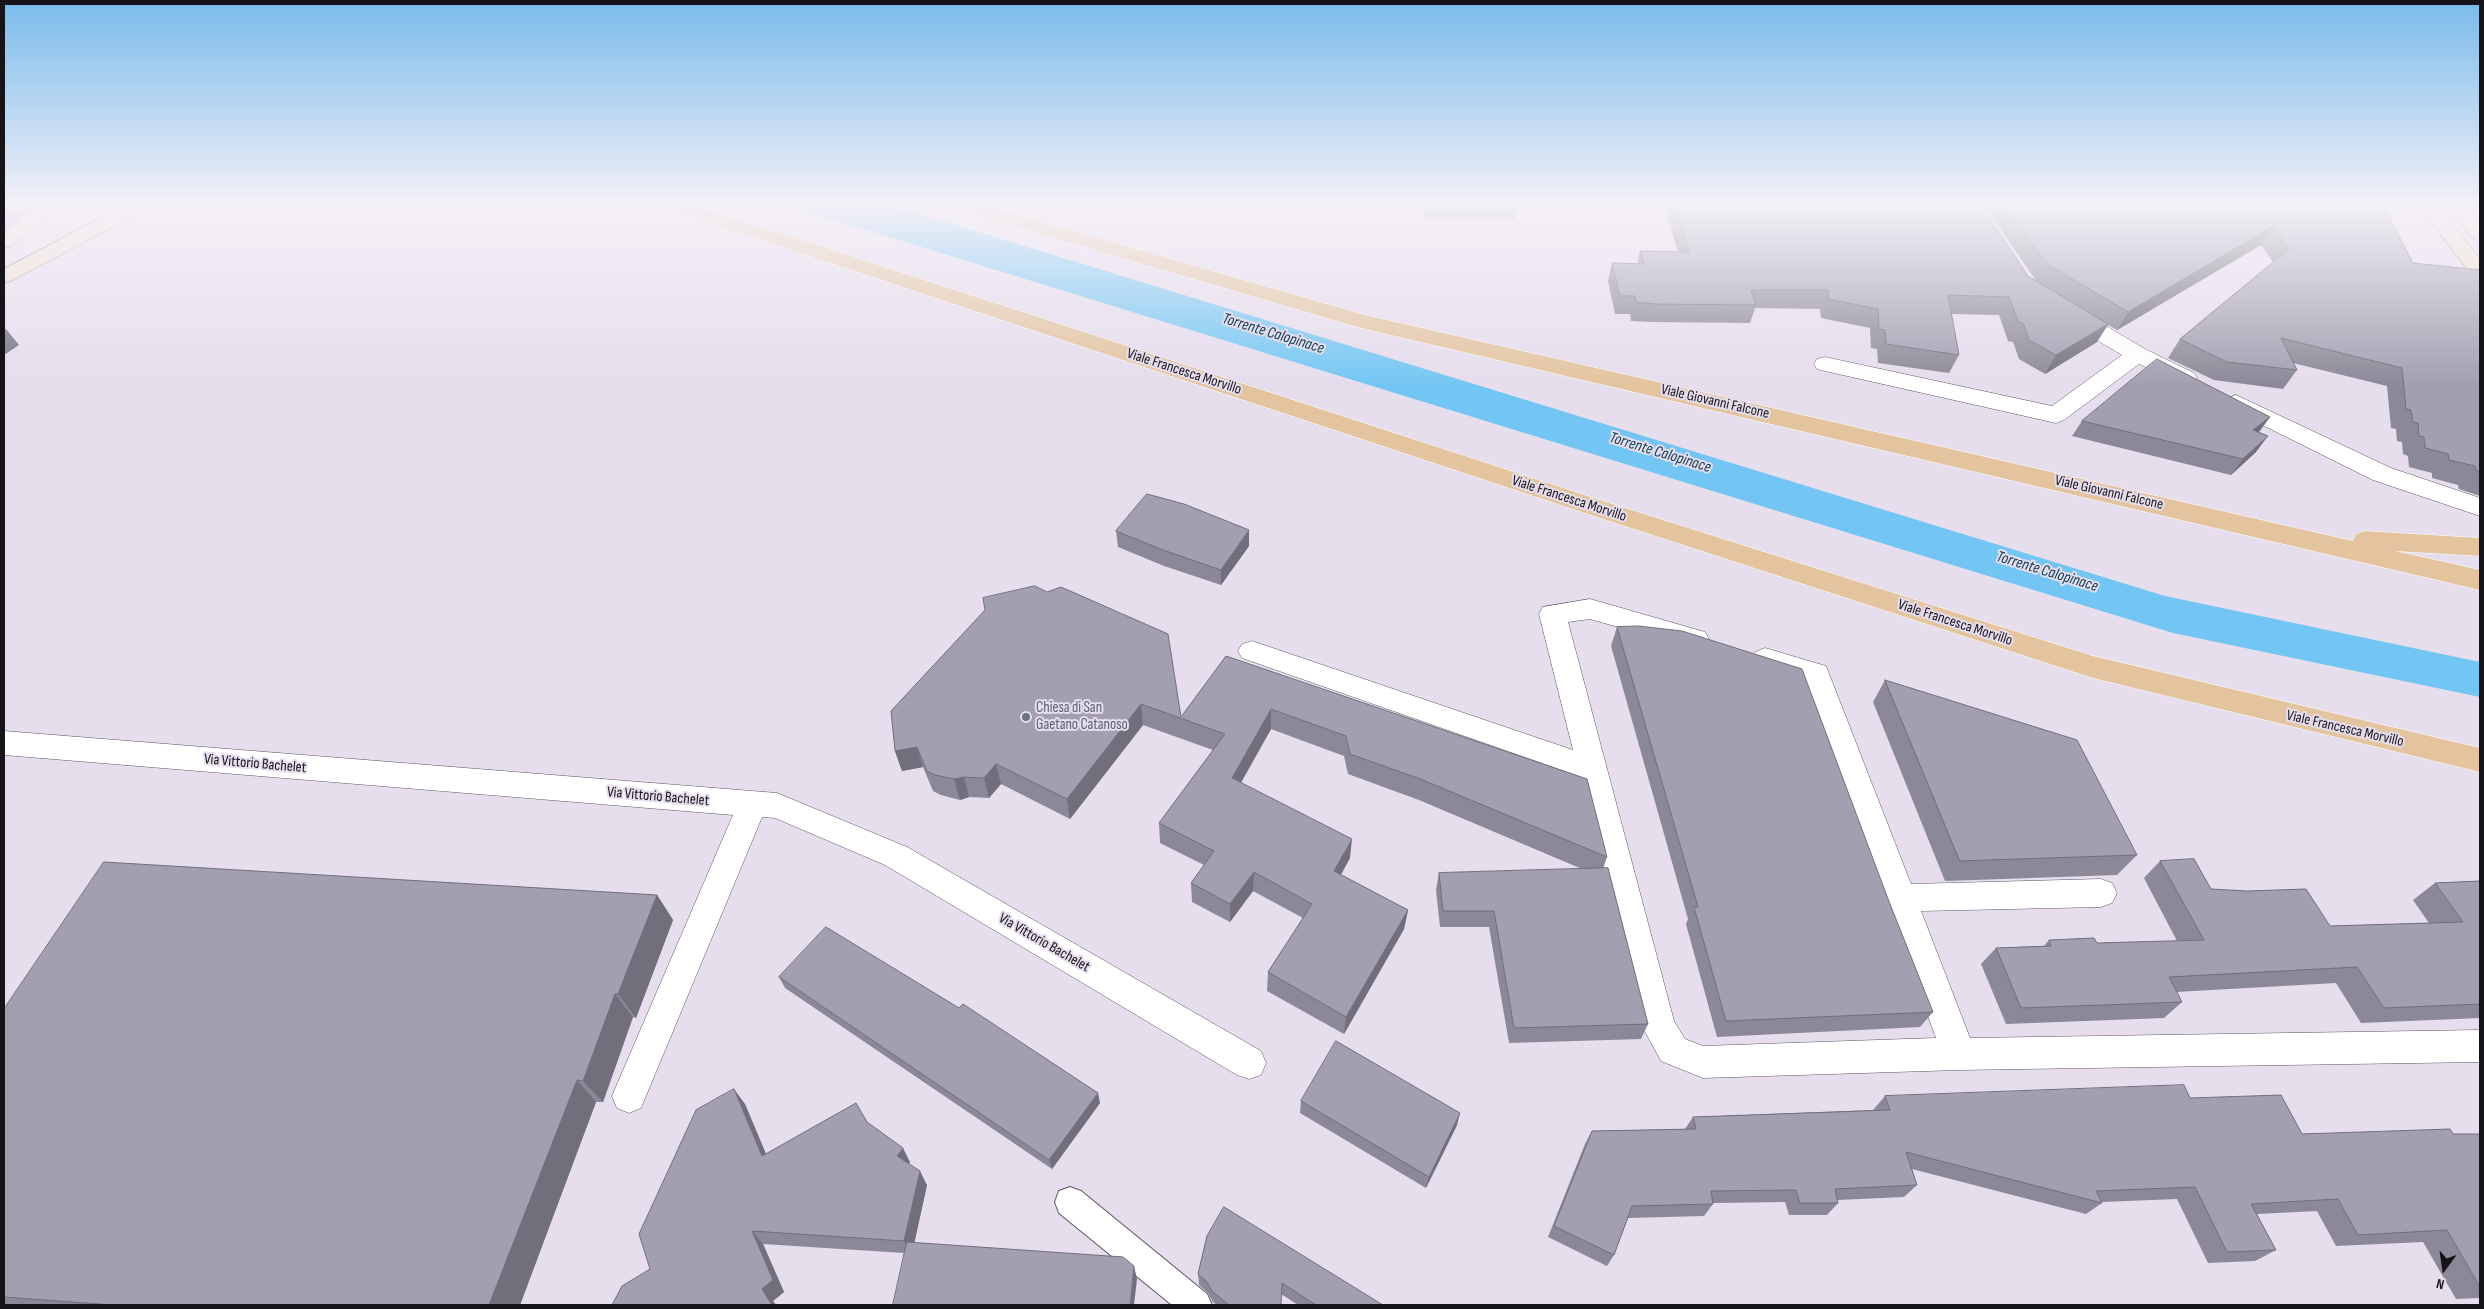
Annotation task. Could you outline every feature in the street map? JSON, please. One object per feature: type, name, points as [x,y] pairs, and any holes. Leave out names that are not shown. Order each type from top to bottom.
[{"type":"main road","name":"Viale Francesca Morvillo","points":[[854,264],[1585,504],[2093,667],[2480,760]]},
{"type":"main road","name":"Viale Giovanni Falcone","points":[[1162,264],[1361,321],[2480,580]]},
{"type":"main road","points":[[2302,538],[2436,543],[2480,547]]},
{"type":"street","points":[[4,277],[28,264]]},
{"type":"street","points":[[2054,304],[2138,354],[2382,474],[2480,507]]},
{"type":"street","points":[[1825,364],[2056,415],[2138,354]]},
{"type":"street","points":[[1959,1054],[1816,674],[1590,609],[1552,614],[1659,1026],[1673,1050],[1703,1062],[1959,1054],[2480,1046]]},
{"type":"street","points":[[1252,651],[1593,769]]},
{"type":"street","name":"Via Vittorio Bachelet","points":[[4,743],[777,806],[896,856],[1249,1063]]},
{"type":"street","points":[[628,1096],[753,804]]},
{"type":"street","points":[[1900,898],[2101,892]]},
{"type":"lane","points":[[1070,1202],[1196,1305]]},
{"type":"water","name":"Torrente Calopinace","points":[[977,264],[1083,264],[2165,596],[2480,662],[2480,697],[2173,633]]},
{"type":"building","points":[[1612,264],[2020,264],[2028,276],[2108,324],[2056,355],[2029,340],[2023,323],[2018,322],[2009,297],[1948,295],[1959,355],[1886,344],[1885,330],[1879,329],[1878,309],[1828,299],[1828,290],[1751,290],[1756,305],[1654,304],[1636,302],[1635,296],[1620,296]]},
{"type":"building","points":[[2047,264],[2209,264],[2128,312]]},
{"type":"building","points":[[2271,264],[2423,264],[2480,270],[2480,472],[2476,470],[2475,466],[2449,460],[2448,454],[2425,448],[2424,437],[2419,436],[2418,423],[2413,422],[2411,410],[2406,409],[2402,368],[2281,338],[2297,370],[2227,362],[2180,339]]},
{"type":"building","points":[[2157,359],[2270,417],[2253,430],[2268,436],[2243,459],[2082,421]]},
{"type":"building","points":[[1147,494],[1184,504],[1249,530],[1221,570],[1116,531]]},
{"type":"building","points":[[1035,586],[1047,592],[1061,587],[1168,634],[1181,717],[1226,656],[1587,779],[1607,857],[1423,780],[1350,754],[1346,736],[1271,709],[1232,778],[1352,839],[1334,871],[1408,910],[1346,1017],[1268,972],[1312,904],[1254,872],[1230,904],[1191,883],[1214,851],[1159,823],[1225,734],[1141,704],[1067,799],[996,764],[984,778],[964,777],[954,779],[935,775],[927,771],[917,747],[895,751],[891,711],[985,610],[983,598]]},
{"type":"building","points":[[1638,626],[1682,631],[1802,669],[1888,899],[1933,1012],[1726,1021],[1694,907],[1698,907],[1617,627]]},
{"type":"building","points":[[1885,680],[2077,740],[2137,855],[1960,861]]},
{"type":"building","points":[[2194,859],[2211,889],[2247,891],[2306,889],[2330,926],[2463,922],[2435,883],[2480,881],[2480,1004],[2384,1008],[2357,967],[2169,977],[2182,1002],[2021,1008],[1996,948],[2051,946],[2049,940],[2094,938],[2097,943],[2204,940],[2160,861]]},
{"type":"building","points":[[104,862],[657,895],[618,994],[615,994],[583,1081],[577,1080],[489,1305],[113,1305],[4,1297],[4,1009]]},
{"type":"building","points":[[1608,868],[1648,1024],[1514,1028],[1494,911],[1443,911],[1439,873]]},
{"type":"building","points":[[826,927],[959,1008],[963,1004],[1098,1093],[1049,1160],[779,977]]},
{"type":"building","points":[[1336,1041],[1460,1113],[1429,1177],[1301,1101]]},
{"type":"building","points":[[2184,1085],[2190,1098],[2281,1095],[2302,1134],[2450,1129],[2453,1134],[2480,1134],[2480,1287],[2447,1230],[2358,1235],[2338,1199],[2251,1204],[2276,1250],[2227,1252],[2195,1187],[2096,1191],[2102,1203],[1906,1152],[1917,1185],[1835,1189],[1838,1203],[1800,1203],[1796,1190],[1711,1191],[1713,1204],[1632,1206],[1614,1255],[1554,1226],[1592,1131],[1696,1129],[1693,1117],[1890,1110],[1885,1096]]},
{"type":"building","points":[[734,1089],[762,1156],[856,1103],[867,1122],[903,1148],[897,1156],[920,1171],[904,1241],[752,1231],[773,1280],[762,1289],[772,1305],[612,1305],[622,1286],[650,1269],[639,1234],[696,1110]]},
{"type":"building","points":[[1224,1207],[1383,1305],[1316,1305],[1282,1283],[1281,1305],[1229,1305],[1212,1291],[1207,1282],[1198,1274],[1207,1236]]},
{"type":"building","points":[[907,1242],[1123,1257],[1134,1266],[1130,1305],[893,1305]]},
{"type":"place","name":"Chiesa di San Gaetano Catanoso","points":[[1026,717]]}]
